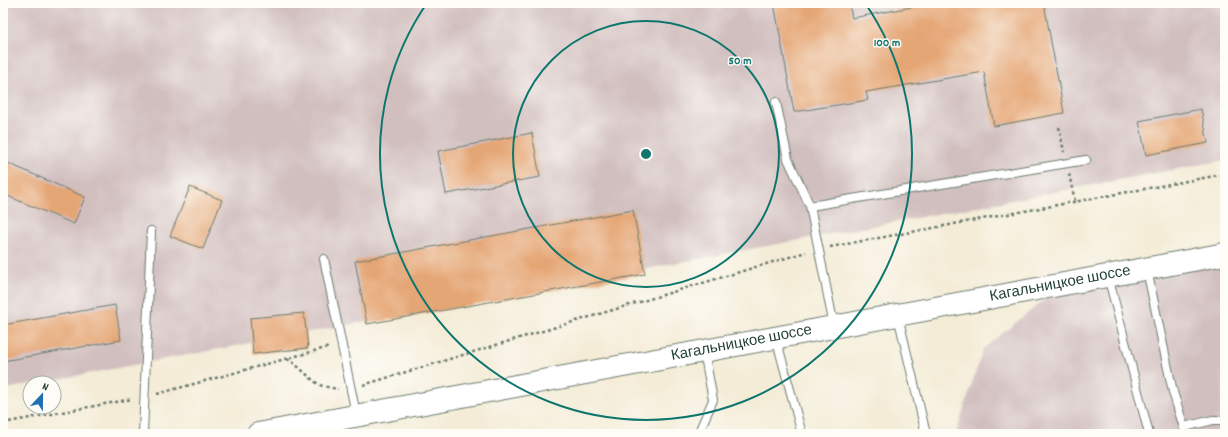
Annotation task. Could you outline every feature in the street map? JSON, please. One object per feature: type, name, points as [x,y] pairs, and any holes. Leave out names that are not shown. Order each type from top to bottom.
[{"type":"main road","name":"Кагальницкое шоссе","points":[[258,434],[1225,254]]},
{"type":"lane","points":[[776,102],[788,159],[810,206],[834,326]]},
{"type":"lane","points":[[810,206],[1086,160]]},
{"type":"lane","points":[[143,434],[152,230]]},
{"type":"lane","points":[[324,259],[356,415]]},
{"type":"lane","points":[[1146,268],[1173,392],[1185,430],[1212,420],[1225,420]]},
{"type":"lane","points":[[1108,276],[1149,434]]},
{"type":"lane","points":[[898,314],[926,434]]},
{"type":"lane","points":[[775,337],[802,434]]},
{"type":"lane","points":[[698,434],[713,400],[704,350]]},
{"type":"path","points":[[341,343],[287,359],[294,363],[306,375],[321,386],[345,390],[351,389],[809,251],[1225,174]]},
{"type":"shaded area","points":[[3,3],[1225,3],[1225,160],[62,378],[62,375],[22,375],[22,386],[3,390]]},
{"type":"shaded area","points":[[1225,262],[1225,434],[956,434],[983,349],[1065,283]]},
{"type":"building","points":[[774,3],[849,3],[852,18],[934,3],[1044,3],[1064,113],[994,126],[984,72],[866,92],[868,100],[794,112]]},
{"type":"building","points":[[1201,109],[1208,143],[1146,155],[1139,121]]},
{"type":"building","points":[[532,133],[540,177],[446,194],[438,151]]},
{"type":"building","points":[[3,161],[85,197],[74,224],[3,194]]},
{"type":"building","points":[[190,187],[222,200],[203,249],[170,236]]},
{"type":"building","points":[[633,210],[645,274],[367,324],[355,261]]},
{"type":"building","points":[[115,305],[121,340],[3,361],[3,325]]},
{"type":"building","points":[[304,313],[308,348],[253,354],[250,318]]}]
